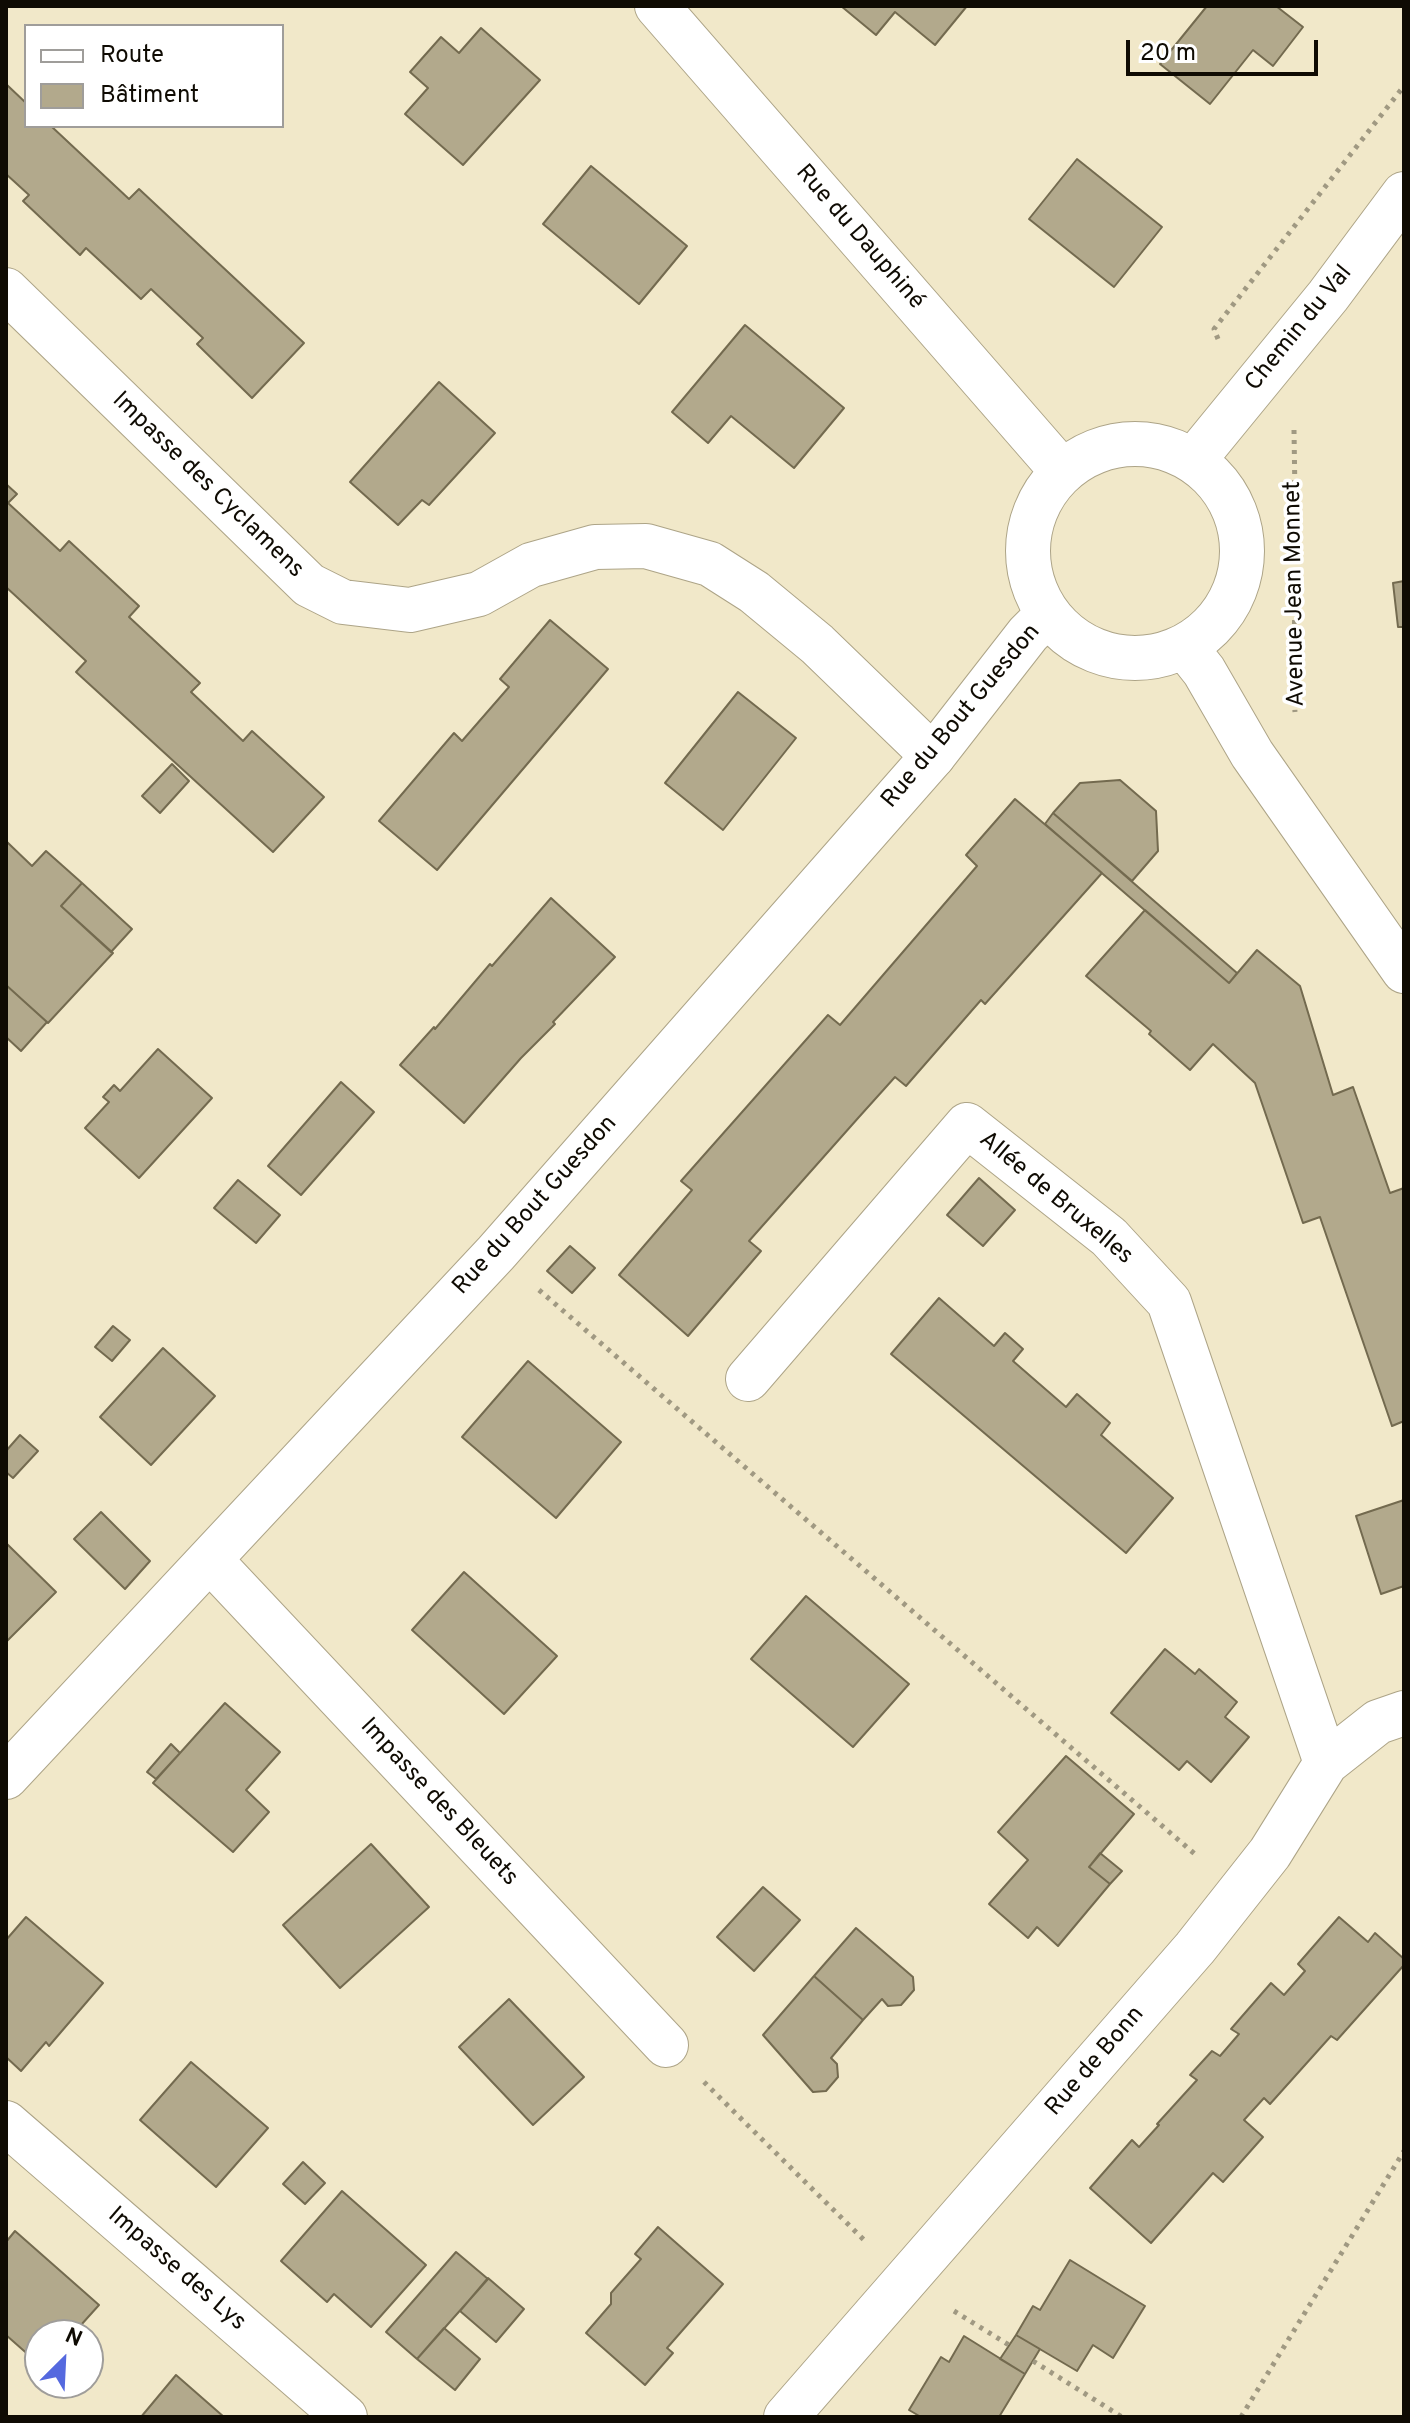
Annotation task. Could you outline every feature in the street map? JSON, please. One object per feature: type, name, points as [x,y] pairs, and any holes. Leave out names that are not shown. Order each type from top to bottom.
[{"type":"street","name":"Rue du Dauphiné","points":[[661,8],[1062,471]]},
{"type":"street","name":"Chemin du Val","points":[[1193,461],[1328,296],[1404,194]]},
{"type":"street","name":"Impasse des Cyclamens","points":[[6,290],[309,585],[343,602],[410,610],[479,594],[531,565],[595,547],[646,546],[710,564],[754,592],[817,644],[933,756]]},
{"type":"street","points":[[1128,444],[1167,448],[1193,461],[1218,483],[1237,515],[1243,546],[1239,581],[1220,619],[1185,647],[1132,660],[1096,653],[1046,616],[1030,579],[1027,536],[1039,499],[1062,471],[1097,450],[1128,444]]},
{"type":"street","name":"Rue du Bout Guesdon","points":[[6,1777],[496,1253],[933,756],[1028,634],[1046,616]]},
{"type":"street","points":[[1185,647],[1204,671],[1252,754],[1404,971]]},
{"type":"street","name":"Allée de Bruxelles","points":[[748,1379],[967,1125],[1109,1237],[1169,1302],[1326,1763]]},
{"type":"street","name":"Impasse des Bleuets","points":[[210,1560],[666,2045]]},
{"type":"street","name":"Rue de Bonn","points":[[786,2417],[1195,1948],[1270,1853],[1326,1763],[1378,1722],[1404,1713]]},
{"type":"street","name":"Impasse des Lys","points":[[6,2123],[345,2417]]},
{"type":"path","points":[[1221,347],[1214,329],[1404,86]]},
{"type":"path","name":"Avenue Jean Monnet","points":[[1294,425],[1295,716]]},
{"type":"path","points":[[536,1287],[1239,1893]]},
{"type":"path","points":[[666,2045],[907,2281],[1009,2345]]},
{"type":"path","points":[[1241,2417],[1404,2151]]},
{"type":"path","points":[[1033,2361],[1122,2417]]},
{"type":"building","points":[[841,6],[967,6],[935,45],[895,12],[876,35]]},
{"type":"building","points":[[1207,6],[1276,6],[1303,27],[1273,66],[1253,50],[1210,104],[1160,64]]},
{"type":"building","points":[[481,28],[540,80],[463,165],[405,114],[428,88],[410,72],[441,37],[459,53]]},
{"type":"building","points":[[6,84],[24,101],[24,128],[53,128],[129,199],[139,189],[304,343],[252,398],[197,344],[203,338],[151,289],[141,299],[86,248],[80,255],[23,201],[29,195],[6,174]]},
{"type":"building","points":[[1077,159],[1162,227],[1114,287],[1029,219]]},
{"type":"building","points":[[591,166],[687,246],[639,304],[543,224]]},
{"type":"building","points":[[745,325],[844,408],[794,468],[731,416],[708,443],[672,412]]},
{"type":"building","points":[[439,382],[495,433],[429,505],[422,500],[398,525],[350,482]]},
{"type":"building","points":[[6,484],[17,494],[8,503],[60,551],[69,541],[139,606],[129,617],[200,683],[191,692],[243,741],[252,731],[324,797],[273,852],[76,672],[86,661],[6,587]]},
{"type":"building","points":[[1404,581],[1404,627],[1398,627],[1393,583]]},
{"type":"building","points":[[550,620],[608,669],[437,870],[379,821],[454,733],[462,741],[509,687],[500,679]]},
{"type":"building","points":[[738,692],[796,738],[723,830],[665,783]]},
{"type":"building","points":[[172,764],[189,781],[160,813],[142,796]]},
{"type":"building","points":[[1120,780],[1156,811],[1158,851],[1132,881],[1053,813],[1080,783]]},
{"type":"building","points":[[1015,799],[1102,873],[985,1004],[981,1000],[906,1086],[895,1077],[859,1117],[749,1241],[761,1251],[688,1336],[619,1275],[692,1190],[681,1181],[828,1015],[840,1025],[977,866],[966,855]]},
{"type":"building","points":[[1053,813],[1237,973],[1229,983],[1045,824]]},
{"type":"building","points":[[6,841],[32,866],[46,851],[82,883],[61,906],[113,953],[48,1023],[6,985]]},
{"type":"building","points":[[82,883],[132,929],[111,952],[61,906]]},
{"type":"building","points":[[551,898],[615,957],[464,1123],[400,1065]]},
{"type":"building","points":[[1145,910],[1229,983],[1257,950],[1300,986],[1333,1095],[1353,1087],[1390,1193],[1404,1188],[1404,1421],[1392,1426],[1320,1217],[1303,1223],[1255,1083],[1213,1044],[1190,1070],[1149,1034],[1151,1031],[1086,976]]},
{"type":"building","points":[[6,985],[47,1022],[21,1051],[6,1037]]},
{"type":"building","points":[[158,1049],[212,1098],[139,1178],[85,1128],[109,1102],[103,1097],[114,1085],[120,1091]]},
{"type":"building","points":[[341,1082],[374,1112],[301,1195],[268,1166]]},
{"type":"building","points":[[979,1178],[1015,1210],[983,1246],[947,1215]]},
{"type":"building","points":[[238,1180],[280,1215],[256,1243],[214,1208]]},
{"type":"building","points":[[570,1246],[595,1268],[572,1293],[547,1271]]},
{"type":"building","points":[[939,1298],[994,1346],[1005,1333],[1023,1349],[1013,1361],[1066,1407],[1077,1394],[1110,1423],[1101,1435],[1173,1498],[1126,1553],[891,1354]]},
{"type":"building","points":[[113,1326],[130,1340],[112,1361],[95,1347]]},
{"type":"building","points":[[163,1348],[215,1396],[151,1465],[100,1417]]},
{"type":"building","points":[[528,1361],[621,1442],[556,1518],[462,1437]]},
{"type":"building","points":[[20,1435],[38,1451],[13,1478],[6,1472],[6,1451]]},
{"type":"building","points":[[1404,1500],[1404,1586],[1381,1594],[1356,1516]]},
{"type":"building","points":[[101,1512],[150,1561],[125,1589],[74,1539]]},
{"type":"building","points":[[6,1543],[56,1592],[6,1642]]},
{"type":"building","points":[[464,1572],[557,1656],[504,1714],[412,1630]]},
{"type":"building","points":[[806,1596],[909,1684],[853,1747],[751,1659]]},
{"type":"building","points":[[1165,1649],[1195,1674],[1199,1669],[1237,1702],[1225,1717],[1249,1737],[1211,1782],[1187,1761],[1179,1770],[1111,1713]]},
{"type":"building","points":[[225,1703],[280,1752],[246,1790],[269,1812],[233,1852],[153,1783]]},
{"type":"building","points":[[171,1744],[180,1753],[156,1779],[147,1772]]},
{"type":"building","points":[[1066,1756],[1134,1814],[1089,1867],[1110,1884],[1058,1946],[1037,1927],[1028,1938],[989,1904],[1028,1860],[998,1832]]},
{"type":"building","points":[[371,1844],[429,1907],[340,1988],[283,1925]]},
{"type":"building","points":[[1100,1853],[1122,1871],[1110,1884],[1089,1867]]},
{"type":"building","points":[[763,1887],[800,1920],[754,1971],[717,1937]]},
{"type":"building","points":[[26,1917],[103,1983],[49,2046],[46,2042],[21,2071],[6,2057],[6,1940]]},
{"type":"building","points":[[1339,1917],[1368,1942],[1375,1933],[1404,1959],[1404,1965],[1337,2040],[1331,2036],[1270,2104],[1264,2098],[1244,2120],[1263,2137],[1223,2182],[1213,2173],[1151,2243],[1090,2188],[1132,2140],[1139,2147],[1159,2125],[1197,2080],[1190,2075],[1212,2051],[1220,2056],[1239,2034],[1231,2029],[1271,1983],[1284,1995],[1305,1971],[1298,1964]]},
{"type":"building","points":[[856,1928],[913,1977],[914,1990],[901,2005],[888,2006],[882,1999],[863,2020],[814,1976]]},
{"type":"building","points":[[814,1976],[863,2020],[831,2058],[837,2064],[838,2077],[826,2091],[813,2092],[763,2035]]},
{"type":"building","points":[[509,1999],[584,2077],[533,2125],[459,2047]]},
{"type":"building","points":[[191,2062],[268,2128],[216,2187],[140,2120]]},
{"type":"building","points":[[303,2162],[325,2183],[305,2204],[283,2184]]},
{"type":"building","points":[[342,2191],[426,2265],[371,2327],[334,2294],[327,2302],[281,2261]]},
{"type":"building","points":[[658,2227],[723,2284],[667,2348],[673,2353],[645,2385],[586,2333],[611,2304],[611,2293],[641,2259],[635,2254]]},
{"type":"building","points":[[15,2231],[99,2305],[86,2319],[24,2319],[24,2351],[6,2335],[6,2242]]},
{"type":"building","points":[[456,2252],[488,2279],[417,2359],[386,2332]]},
{"type":"building","points":[[1070,2260],[1145,2306],[1113,2358],[1093,2345],[1077,2371],[1016,2335],[1033,2306],[1040,2310]]},
{"type":"building","points":[[488,2278],[524,2309],[496,2342],[460,2311]]},
{"type":"building","points":[[444,2328],[480,2359],[455,2390],[417,2359]]},
{"type":"building","points":[[1016,2335],[1040,2349],[1025,2374],[1000,2359]]},
{"type":"building","points":[[964,2336],[1025,2374],[999,2417],[921,2417],[909,2410],[941,2357],[949,2362]]},
{"type":"building","points":[[176,2375],[224,2417],[141,2417]]}]
